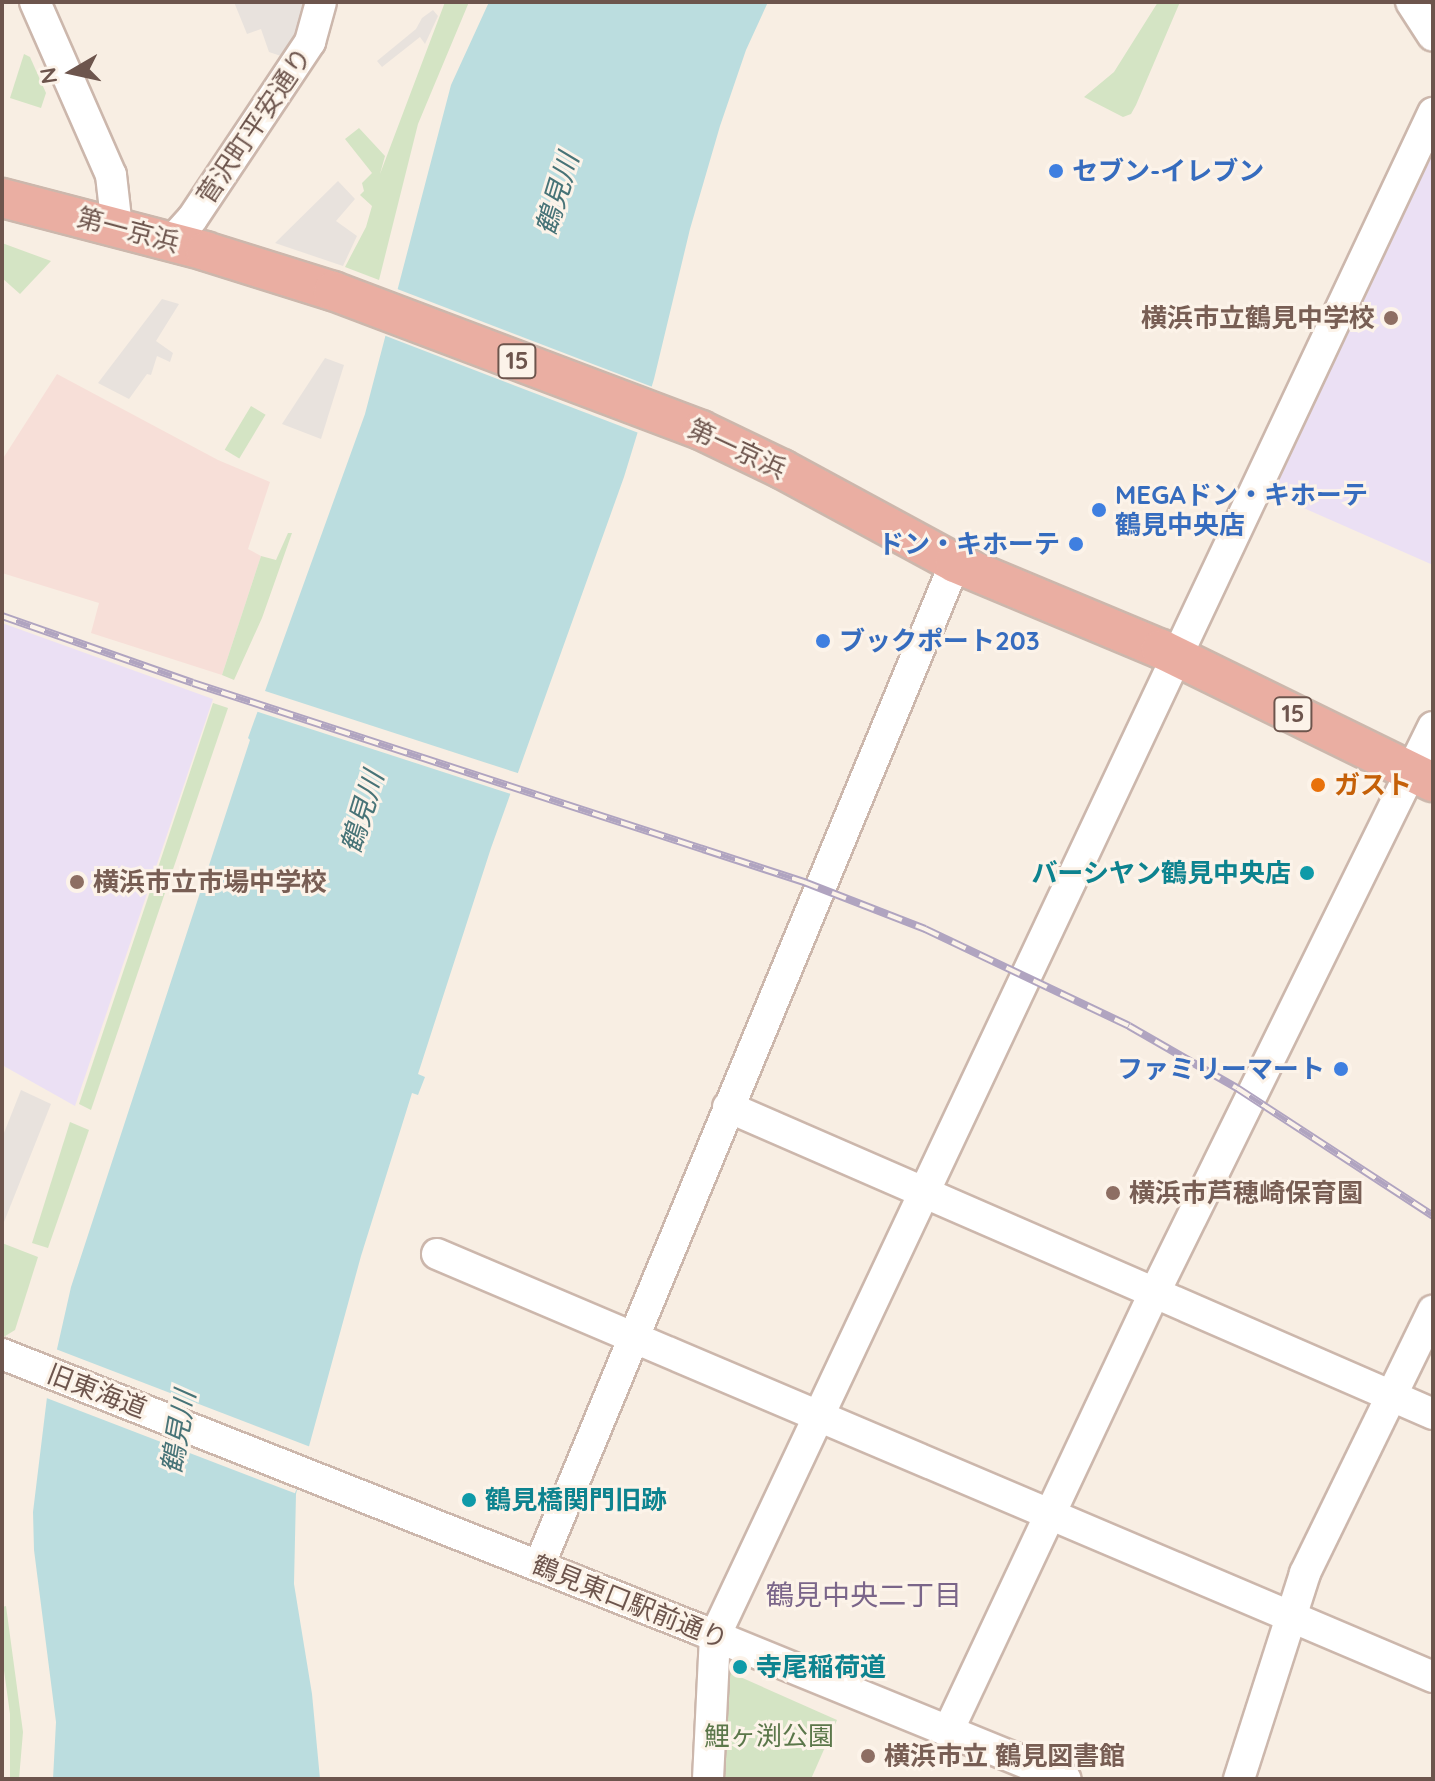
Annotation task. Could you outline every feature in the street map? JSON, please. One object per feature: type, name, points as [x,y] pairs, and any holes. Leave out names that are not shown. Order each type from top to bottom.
[{"type":"highway","name":"第一京浜","points":[[4,198],[171,242],[333,291],[701,430],[782,469],[955,563],[1176,656],[1422,777]]},
{"type":"street","points":[[35,2],[111,175],[117,228]]},
{"type":"street","name":"菅沢町平安通り","points":[[171,242],[192,219],[310,42],[321,2]]},
{"type":"street","points":[[1411,2],[1433,36]]},
{"type":"street","points":[[708,1779],[715,1636],[1433,113]]},
{"type":"street","points":[[539,1566],[955,563]]},
{"type":"street","points":[[949,1729],[1154,1294],[1422,777],[1433,727]]},
{"type":"street","points":[[728,1107],[1433,1414]]},
{"type":"street","points":[[437,1254],[1433,1677]]},
{"type":"street","points":[[1239,1779],[1305,1573],[1433,1310]]},
{"type":"street","name":"旧東海道","points":[[15,1359],[326,1481]]},
{"type":"street","name":"鶴見東口駅前通り","points":[[326,1481],[949,1729],[1016,1769],[1066,1779]]},
{"type":"shaded area","points":[[234,2],[304,2],[296,36],[281,56],[269,52],[261,29],[247,34]]},
{"type":"shaded area","points":[[433,10],[438,16],[425,44],[420,37],[382,67],[377,61],[416,29],[422,18]]},
{"type":"shaded area","name":"横浜市立鶴見中学校","points":[[1433,146],[1433,565],[1265,491]]},
{"type":"shaded area","points":[[338,181],[355,199],[336,221],[357,236],[343,266],[275,243]]},
{"type":"shaded area","points":[[162,299],[179,304],[156,341],[173,353],[170,362],[157,356],[151,375],[147,374],[129,399],[98,383]]},
{"type":"shaded area","points":[[325,358],[344,365],[321,439],[282,424]]},
{"type":"shaded area","points":[[57,374],[218,460],[270,482],[248,549],[261,556],[222,675],[91,633],[99,603],[2,573],[2,460]]},
{"type":"shaded area","name":"横浜市立市場中学校","points":[[2,623],[213,699],[75,1106],[2,1065]]},
{"type":"shaded area","points":[[21,1090],[51,1104],[2,1227],[2,1138]]},
{"type":"green space","points":[[445,2],[469,2],[418,124],[379,280],[345,267],[366,227],[372,206],[360,195],[364,191],[362,183],[372,173],[345,139],[359,128],[385,156],[380,174]]},
{"type":"green space","points":[[1158,2],[1180,2],[1131,114],[1123,117],[1084,97],[1114,72]]},
{"type":"green space","points":[[24,54],[30,57],[46,93],[41,108],[10,98]]},
{"type":"green space","points":[[2,243],[51,261],[20,294],[2,278]]},
{"type":"green space","points":[[251,406],[266,415],[239,458],[225,450]]},
{"type":"green space","points":[[288,533],[292,533],[262,618],[234,680],[222,675],[261,556],[276,560]]},
{"type":"green space","points":[[213,703],[228,708],[91,1110],[79,1104]]},
{"type":"green space","points":[[70,1122],[89,1130],[48,1248],[32,1243]]},
{"type":"green space","points":[[2,1243],[38,1257],[15,1330],[2,1338]]},
{"type":"green space","points":[[6,1606],[23,1732],[19,1779],[10,1779],[10,1714],[2,1656],[2,1607]]},
{"type":"green space","name":"鯉ヶ渕公園","points":[[729,1672],[837,1720],[811,1779],[722,1779]]},
{"type":"water","name":"鶴見川","points":[[489,2],[768,2],[746,50],[720,126],[690,229],[654,379],[624,477],[491,848],[418,1074],[425,1077],[418,1095],[412,1093],[361,1256],[296,1494],[294,1584],[312,1694],[320,1779],[53,1779],[56,1722],[34,1550],[33,1512],[48,1389],[71,1287],[250,740],[248,738],[365,414],[451,85]]},
{"type":"pier","points":[[392,287],[655,388],[638,433],[375,332]]},
{"type":"pier","points":[[262,690],[522,774],[515,795],[255,711]]},
{"type":"pier","points":[[53,1348],[313,1448],[295,1493],[35,1394]]},
{"type":"railway","points":[[2,616],[193,683],[804,882],[925,929],[1129,1026],[1237,1088],[1433,1216]]},
{"type":"place","name":"セブン-イレブン","points":[[1056,171]]},
{"type":"place","name":"横浜市立鶴見中学校","points":[[1391,318]]},
{"type":"place","name":"MEGAドン・キホーテ 鶴見中央店","points":[[1099,510]]},
{"type":"place","name":"ドン・キホーテ","points":[[1076,544]]},
{"type":"place","name":"ブックポート203","points":[[823,641]]},
{"type":"place","name":"ガスト","points":[[1318,785]]},
{"type":"place","name":"バーシヤン鶴見中央店","points":[[1307,873]]},
{"type":"place","name":"横浜市立市場中学校","points":[[77,882]]},
{"type":"place","name":"ファミリーマート","points":[[1341,1069]]},
{"type":"place","name":"横浜市芦穂崎保育園","points":[[1113,1193]]},
{"type":"place","name":"鶴見橋関門旧跡","points":[[469,1500]]},
{"type":"place","name":"寺尾稲荷道","points":[[740,1667]]},
{"type":"place","name":"横浜市立 鶴見図書館","points":[[868,1756]]},
{"type":"district","name":"鶴見中央二丁目","points":[[864,1595]]}]
